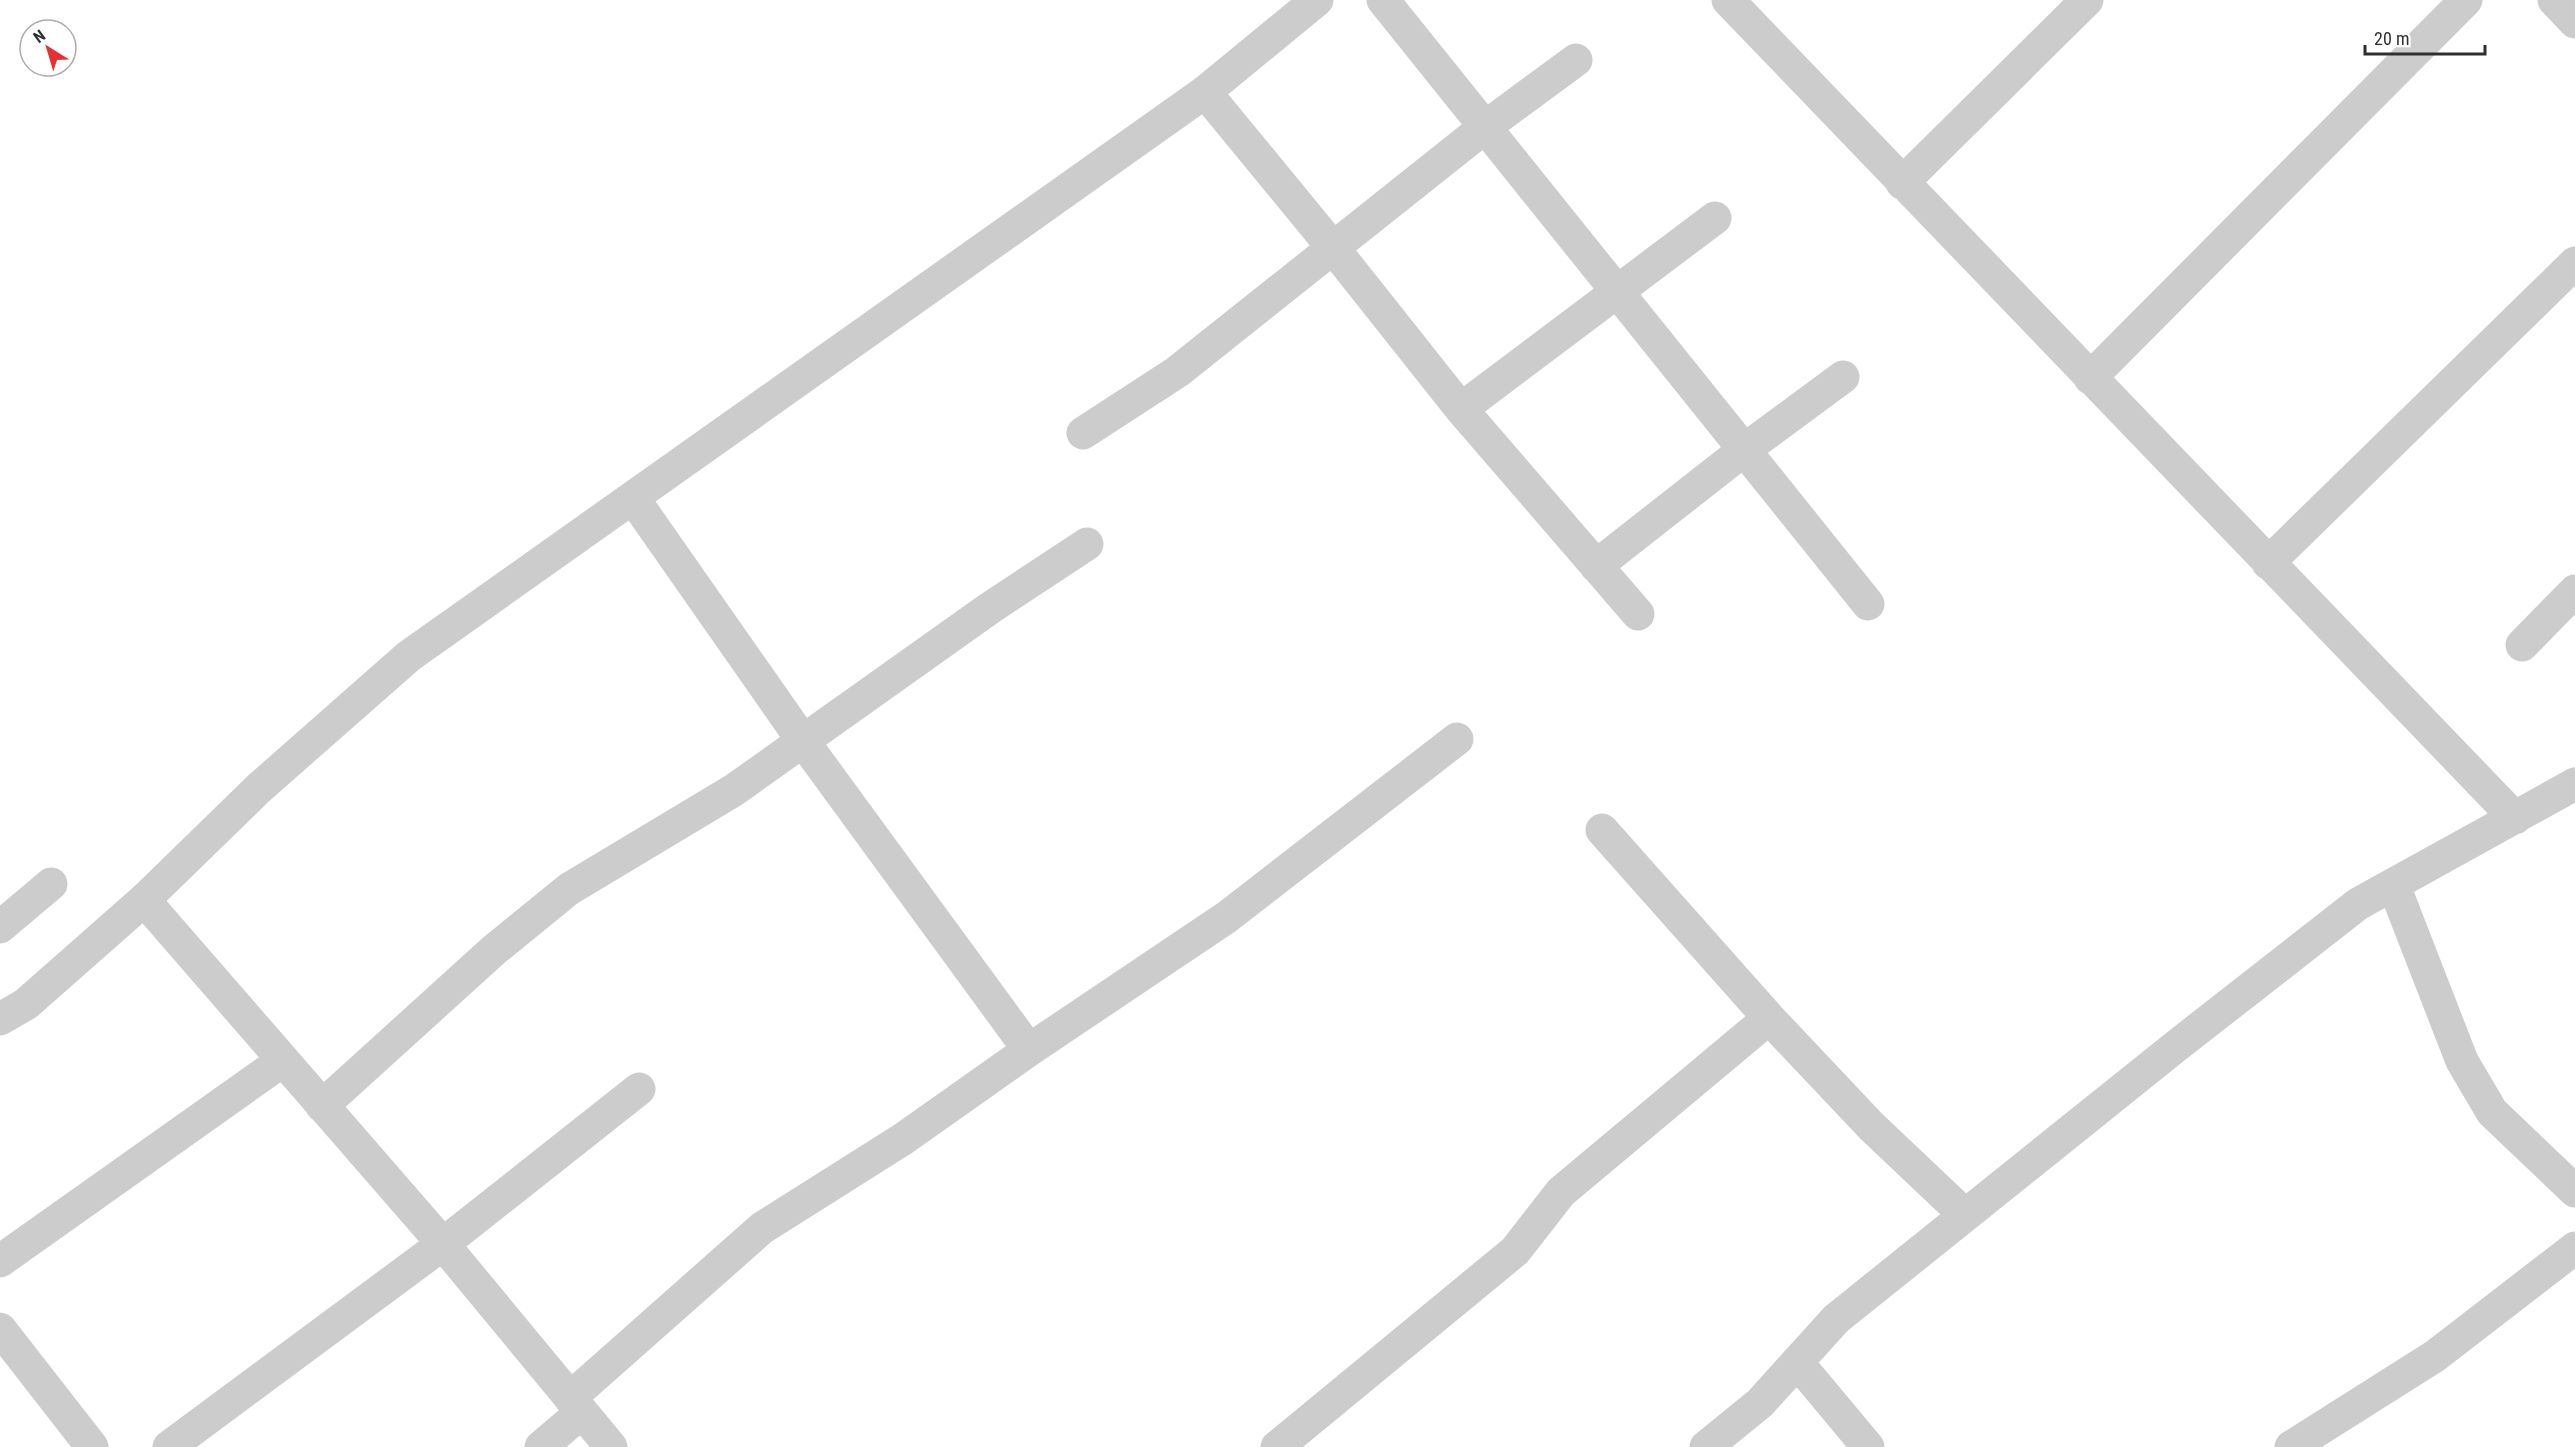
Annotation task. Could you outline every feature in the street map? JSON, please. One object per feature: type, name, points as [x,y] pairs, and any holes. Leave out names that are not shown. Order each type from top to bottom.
[{"type":"street","points":[[0,1019],[26,1004],[144,900],[259,788],[409,656],[1205,92],[1317,0]]},
{"type":"street","points":[[1383,0],[1868,604]]},
{"type":"street","points":[[1728,0],[2515,818]]},
{"type":"street","points":[[1902,183],[2087,0]]},
{"type":"street","points":[[2090,378],[2466,0]]},
{"type":"street","points":[[2554,0],[2575,22]]},
{"type":"street","points":[[1083,433],[1177,372],[1485,127],[1576,60]]},
{"type":"street","points":[[1205,92],[1334,249],[1461,410],[1638,614]]},
{"type":"street","points":[[1461,410],[1715,218]]},
{"type":"street","points":[[2268,563],[2575,263]]},
{"type":"street","points":[[1596,566],[1744,450],[1843,377]]},
{"type":"street","points":[[633,498],[803,741],[1029,1050]]},
{"type":"street","points":[[322,1106],[494,950],[569,889],[734,790],[990,608],[1086,544]]},
{"type":"street","points":[[2522,645],[2575,591]]},
{"type":"street","points":[[541,1447],[576,1405],[762,1228],[903,1139],[1029,1050],[1227,917],[1457,739]]},
{"type":"street","points":[[1706,1447],[1760,1403],[1836,1319],[2358,904],[2575,784]]},
{"type":"street","points":[[1602,830],[1769,1018],[1871,1126],[1965,1215]]},
{"type":"street","points":[[0,927],[51,884]]},
{"type":"street","points":[[2394,886],[2462,1061],[2492,1112],[2569,1176]]},
{"type":"street","points":[[144,900],[443,1244],[611,1447]]},
{"type":"street","points":[[1277,1447],[1515,1251],[1561,1192],[1769,1018]]},
{"type":"street","points":[[0,1261],[282,1061]]},
{"type":"street","points":[[169,1447],[443,1244],[639,1089]]},
{"type":"street","points":[[2291,1447],[2434,1356],[2575,1248]]},
{"type":"street","points":[[0,1329],[92,1447]]},
{"type":"street","points":[[1797,1362],[1868,1447]]}]
